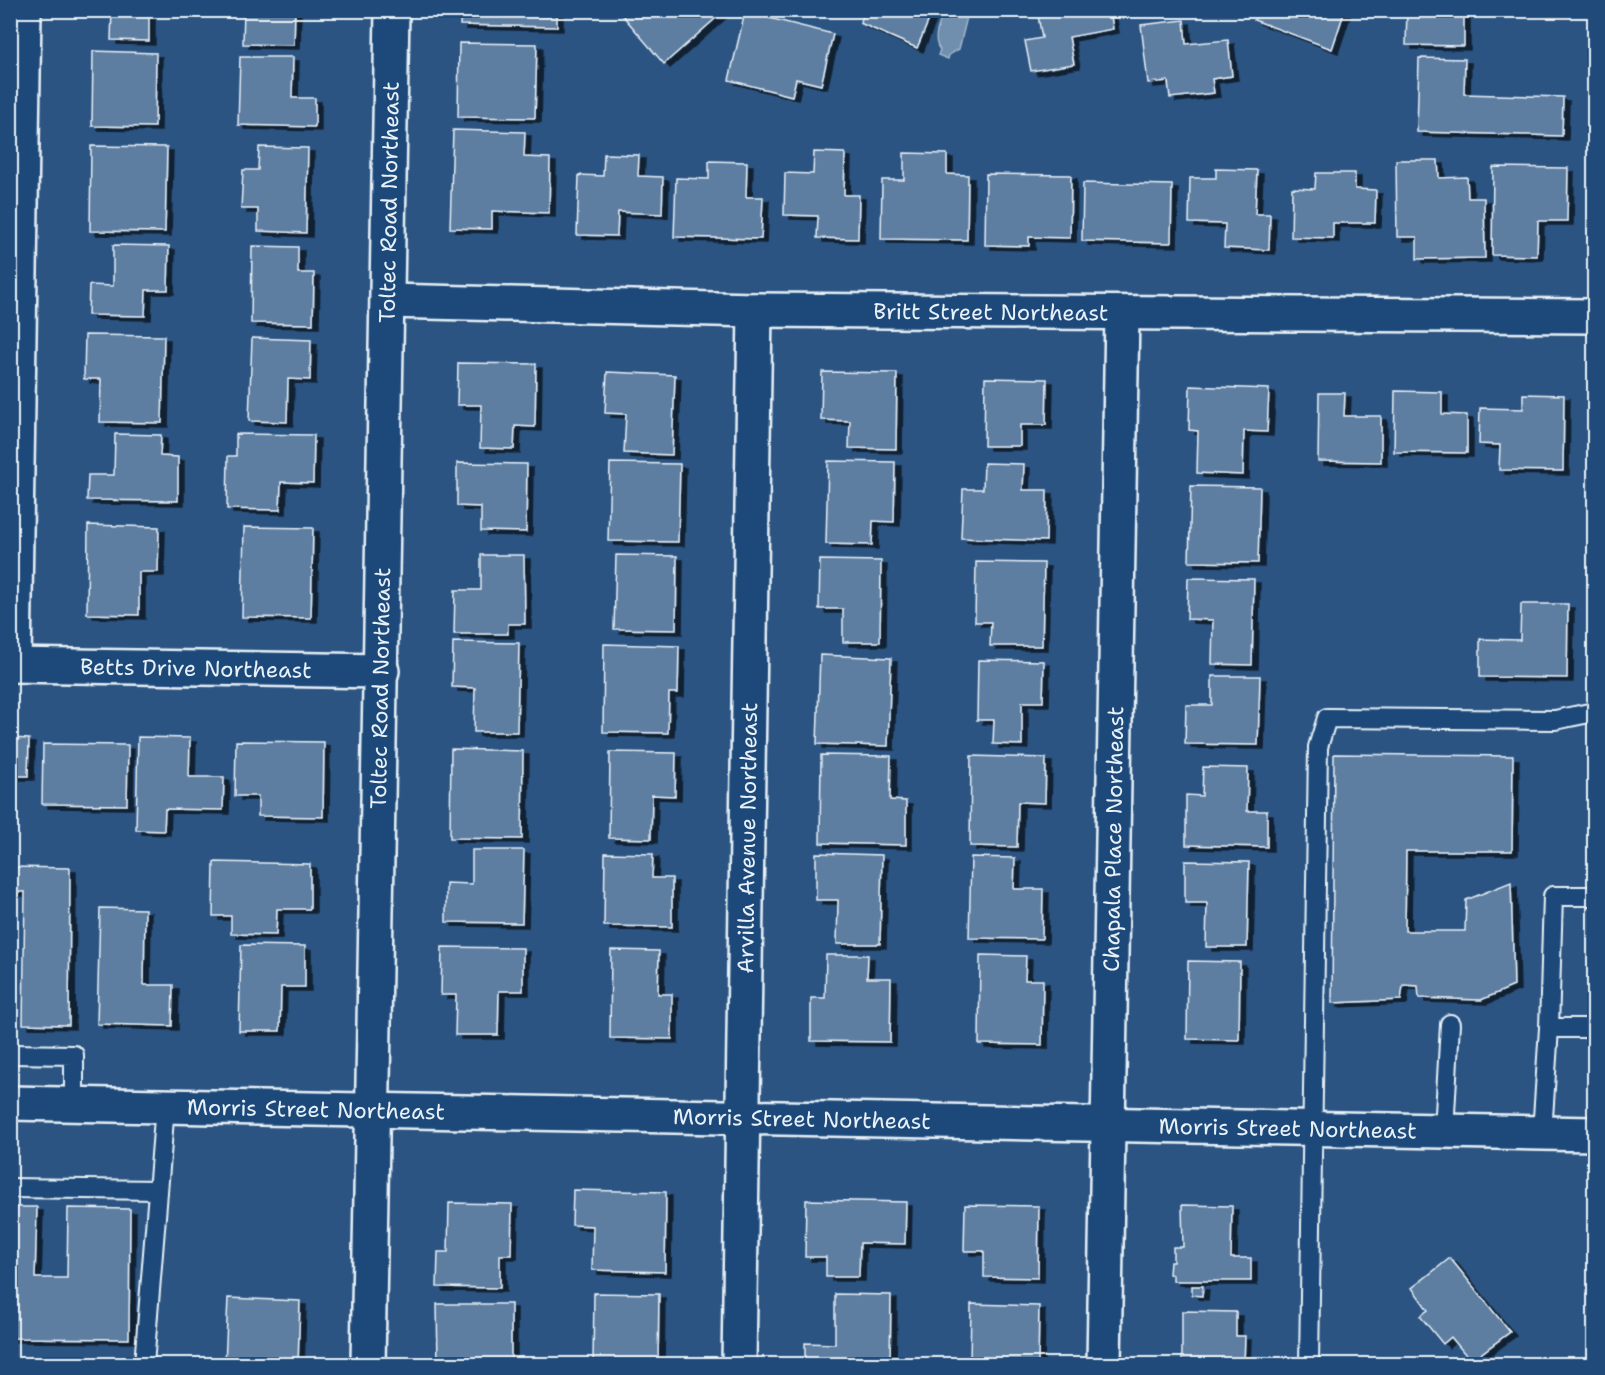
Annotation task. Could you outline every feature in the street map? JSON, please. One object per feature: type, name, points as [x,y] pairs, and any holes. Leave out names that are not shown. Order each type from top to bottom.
[{"type":"street","points":[[12,665],[15,305],[24,10]]},
{"type":"street","name":"Toltec Road Northeast","points":[[368,1365],[393,10]]},
{"type":"street","name":"Britt Street Northeast","points":[[388,301],[755,310],[1594,316]]},
{"type":"street","name":"Arvilla Avenue Northeast","points":[[739,1365],[755,310]]},
{"type":"street","name":"Chapala Place Northeast","points":[[1104,1365],[1122,314]]},
{"type":"street","name":"Betts Drive Northeast","points":[[12,665],[382,671]]},
{"type":"street","name":"Morris Street Northeast","points":[[10,1103],[1594,1134]]},
{"type":"lane","points":[[1309,1365],[1318,747],[1327,718],[1555,720],[1594,712]]},
{"type":"lane","points":[[1542,1133],[1549,1028],[1553,896],[1594,896]]},
{"type":"lane","points":[[1444,1131],[1450,1024]]},
{"type":"lane","points":[[1549,1028],[1594,1028]]},
{"type":"lane","points":[[10,1054],[74,1055],[74,1104]]},
{"type":"lane","points":[[144,1365],[165,1106]]},
{"type":"lane","points":[[10,1188],[158,1190]]},
{"type":"water","points":[[944,11],[967,11],[968,13],[959,49],[949,55],[948,59],[938,55],[940,50],[936,41]]},
{"type":"building","points":[[112,10],[149,10],[149,41],[111,40]]},
{"type":"building","points":[[244,10],[295,10],[294,45],[243,44]]},
{"type":"building","points":[[461,10],[557,10],[557,27],[460,25]]},
{"type":"building","points":[[618,10],[724,10],[724,11],[664,64]]},
{"type":"building","points":[[866,10],[933,10],[917,48],[860,23]]},
{"type":"building","points":[[1037,10],[1110,10],[1113,29],[1069,37],[1074,64],[1031,71],[1025,41],[1042,38]]},
{"type":"building","points":[[1257,10],[1345,10],[1332,49],[1254,20]]},
{"type":"building","points":[[1407,10],[1562,10],[1562,14],[1464,12],[1464,46],[1406,45]]},
{"type":"building","points":[[745,12],[833,34],[821,85],[796,79],[792,96],[729,80]]},
{"type":"building","points":[[1184,20],[1186,44],[1228,40],[1232,76],[1212,79],[1214,93],[1170,98],[1168,81],[1148,83],[1141,25]]},
{"type":"building","points":[[459,43],[537,44],[535,118],[458,117]]},
{"type":"building","points":[[93,51],[156,53],[155,127],[92,126]]},
{"type":"building","points":[[240,57],[293,57],[292,98],[315,98],[315,127],[238,125]]},
{"type":"building","points":[[1419,58],[1465,59],[1464,94],[1563,97],[1562,136],[1417,132]]},
{"type":"building","points":[[453,130],[525,132],[524,157],[550,158],[549,213],[492,211],[492,229],[450,228]]},
{"type":"building","points":[[91,146],[167,147],[165,232],[90,231]]},
{"type":"building","points":[[259,147],[308,148],[306,233],[258,231],[258,209],[241,209],[243,170],[258,170]]},
{"type":"building","points":[[814,152],[845,153],[844,195],[859,195],[858,239],[817,238],[818,216],[784,215],[785,173],[813,174]]},
{"type":"building","points":[[904,153],[947,154],[947,174],[968,175],[967,240],[881,239],[882,180],[904,180]]},
{"type":"building","points":[[604,154],[639,155],[638,176],[663,177],[662,214],[618,212],[617,236],[577,235],[579,175],[603,176]]},
{"type":"building","points":[[1396,160],[1438,160],[1439,178],[1467,177],[1468,198],[1484,198],[1485,258],[1417,259],[1417,237],[1397,237]]},
{"type":"building","points":[[709,161],[747,162],[746,197],[763,197],[761,239],[674,237],[676,178],[709,179]]},
{"type":"building","points":[[1493,167],[1568,168],[1567,221],[1538,221],[1537,256],[1492,255]]},
{"type":"building","points":[[1216,169],[1257,170],[1255,214],[1270,214],[1269,250],[1224,248],[1225,224],[1189,223],[1190,178],[1216,178]]},
{"type":"building","points":[[1316,173],[1355,173],[1355,189],[1376,190],[1375,223],[1333,223],[1333,238],[1291,237],[1292,188],[1315,189]]},
{"type":"building","points":[[986,174],[1071,175],[1070,238],[1029,237],[1029,246],[985,245]]},
{"type":"building","points":[[1083,183],[1172,185],[1171,243],[1082,241]]},
{"type":"building","points":[[113,245],[169,246],[168,290],[146,290],[145,316],[88,315],[89,285],[113,286]]},
{"type":"building","points":[[252,246],[298,247],[298,273],[314,273],[313,324],[251,323]]},
{"type":"building","points":[[85,335],[164,336],[162,423],[100,422],[101,379],[84,379]]},
{"type":"building","points":[[252,338],[311,340],[310,380],[288,379],[287,422],[249,421]]},
{"type":"building","points":[[458,363],[536,364],[535,427],[515,426],[514,449],[480,448],[481,405],[457,405]]},
{"type":"building","points":[[607,372],[675,375],[672,455],[624,453],[626,414],[605,413]]},
{"type":"building","points":[[822,372],[897,373],[896,449],[849,448],[850,421],[821,420]]},
{"type":"building","points":[[985,378],[1047,379],[1046,425],[1020,425],[1020,446],[984,446]]},
{"type":"building","points":[[1190,386],[1269,389],[1267,432],[1244,431],[1243,475],[1197,473],[1198,431],[1189,430]]},
{"type":"building","points":[[1395,391],[1442,392],[1442,414],[1467,415],[1467,453],[1394,452]]},
{"type":"building","points":[[1319,393],[1345,393],[1344,416],[1381,416],[1381,462],[1318,461]]},
{"type":"building","points":[[1523,394],[1564,395],[1563,471],[1499,470],[1500,445],[1479,444],[1480,408],[1523,409]]},
{"type":"building","points":[[115,434],[161,435],[160,456],[178,457],[178,501],[87,500],[88,475],[114,475]]},
{"type":"building","points":[[236,434],[314,435],[313,483],[281,482],[280,510],[227,509],[228,456],[236,456]]},
{"type":"building","points":[[828,461],[895,462],[894,522],[873,521],[872,545],[826,544]]},
{"type":"building","points":[[457,463],[527,464],[526,532],[481,531],[481,507],[457,506]]},
{"type":"building","points":[[610,463],[680,464],[678,542],[608,541]]},
{"type":"building","points":[[984,463],[1024,464],[1023,490],[1047,490],[1046,541],[961,538],[963,489],[983,489]]},
{"type":"building","points":[[1191,486],[1260,487],[1258,563],[1189,562]]},
{"type":"building","points":[[88,525],[159,527],[158,572],[139,572],[139,615],[87,614]]},
{"type":"building","points":[[244,527],[313,528],[311,618],[242,617]]},
{"type":"building","points":[[481,555],[524,555],[525,624],[508,624],[508,634],[454,634],[455,590],[481,590]]},
{"type":"building","points":[[616,555],[677,556],[676,630],[614,629]]},
{"type":"building","points":[[820,560],[881,561],[880,642],[843,642],[843,609],[819,609]]},
{"type":"building","points":[[976,562],[1044,563],[1042,646],[990,646],[991,622],[975,622]]},
{"type":"building","points":[[1188,578],[1254,579],[1252,665],[1212,664],[1213,620],[1187,619]]},
{"type":"building","points":[[1521,604],[1568,604],[1567,678],[1480,677],[1480,639],[1520,640]]},
{"type":"building","points":[[453,642],[519,643],[517,732],[474,732],[475,688],[452,687]]},
{"type":"building","points":[[604,644],[679,646],[678,693],[669,693],[668,733],[603,732]]},
{"type":"building","points":[[820,655],[891,658],[888,746],[817,744]]},
{"type":"building","points":[[978,660],[1044,661],[1043,702],[1022,702],[1022,745],[993,744],[994,720],[977,720]]},
{"type":"building","points":[[1212,676],[1260,676],[1258,745],[1185,744],[1186,705],[1212,705]]},
{"type":"building","points":[[138,737],[190,738],[189,777],[224,777],[223,810],[165,809],[164,831],[136,830]]},
{"type":"building","points":[[10,738],[29,739],[28,776],[10,776]]},
{"type":"building","points":[[236,741],[324,742],[323,817],[258,816],[258,796],[235,796]]},
{"type":"building","points":[[43,744],[128,745],[127,805],[42,804]]},
{"type":"building","points":[[451,749],[523,751],[522,839],[450,838]]},
{"type":"building","points":[[610,752],[676,753],[675,796],[652,795],[651,839],[609,838]]},
{"type":"building","points":[[1334,754],[1513,756],[1512,851],[1406,851],[1405,931],[1465,931],[1466,900],[1511,882],[1514,986],[1481,1000],[1419,998],[1418,986],[1403,985],[1401,1000],[1332,1003]]},
{"type":"building","points":[[821,755],[891,756],[890,800],[906,801],[906,845],[820,843]]},
{"type":"building","points":[[971,756],[1046,758],[1045,803],[1018,802],[1017,847],[970,846]]},
{"type":"building","points":[[1203,767],[1248,768],[1247,811],[1267,811],[1267,847],[1186,845],[1186,795],[1202,796]]},
{"type":"building","points":[[472,850],[524,850],[522,923],[446,922],[446,883],[472,884]]},
{"type":"building","points":[[605,853],[653,854],[652,878],[672,878],[672,927],[604,926]]},
{"type":"building","points":[[816,853],[882,855],[880,944],[837,944],[838,900],[816,900]]},
{"type":"building","points":[[971,857],[1015,858],[1014,889],[1043,889],[1042,939],[969,938]]},
{"type":"building","points":[[1185,861],[1249,862],[1247,947],[1206,947],[1207,903],[1185,903]]},
{"type":"building","points":[[214,862],[310,864],[310,909],[277,909],[276,935],[231,934],[231,916],[213,916]]},
{"type":"building","points":[[10,867],[70,868],[69,1025],[23,1024],[25,892],[10,892]]},
{"type":"building","points":[[100,908],[145,909],[144,985],[173,985],[172,1026],[97,1024]]},
{"type":"building","points":[[241,945],[305,946],[305,987],[281,987],[280,1031],[239,1031]]},
{"type":"building","points":[[442,947],[523,948],[523,991],[499,991],[498,1035],[455,1035],[456,995],[441,995]]},
{"type":"building","points":[[611,950],[659,951],[658,994],[672,994],[672,1039],[610,1038]]},
{"type":"building","points":[[826,955],[868,955],[867,978],[891,978],[890,1042],[811,1041],[811,998],[825,998]]},
{"type":"building","points":[[980,955],[1026,956],[1025,980],[1043,980],[1042,1045],[979,1044]]},
{"type":"building","points":[[1188,961],[1240,962],[1239,1040],[1187,1039]]},
{"type":"building","points":[[573,1190],[666,1192],[665,1272],[592,1270],[593,1226],[572,1225]]},
{"type":"building","points":[[806,1200],[906,1202],[905,1244],[860,1243],[859,1277],[826,1277],[826,1257],[805,1257]]},
{"type":"building","points":[[449,1203],[512,1204],[511,1255],[500,1255],[500,1288],[437,1287],[438,1252],[448,1252]]},
{"type":"building","points":[[965,1205],[1039,1206],[1038,1278],[984,1277],[984,1251],[964,1251]]},
{"type":"building","points":[[1182,1205],[1232,1206],[1231,1258],[1251,1258],[1251,1281],[1173,1281],[1173,1275],[1169,1274],[1170,1262],[1173,1262],[1173,1247],[1183,1247]]},
{"type":"building","points":[[10,1207],[37,1207],[35,1278],[67,1278],[68,1208],[130,1209],[129,1339],[10,1338]]},
{"type":"building","points":[[1450,1258],[1510,1332],[1471,1361],[1451,1337],[1443,1344],[1420,1316],[1428,1310],[1412,1288]]},
{"type":"building","points":[[1192,1286],[1203,1286],[1202,1296],[1192,1295]]},
{"type":"building","points":[[594,1293],[659,1294],[658,1364],[593,1364]]},
{"type":"building","points":[[835,1294],[891,1295],[890,1364],[805,1364],[805,1343],[835,1344]]},
{"type":"building","points":[[228,1298],[300,1301],[298,1364],[225,1364]]},
{"type":"building","points":[[437,1304],[511,1304],[511,1364],[438,1364]]},
{"type":"building","points":[[971,1304],[1039,1306],[1038,1364],[970,1364]]},
{"type":"building","points":[[1182,1311],[1236,1312],[1236,1336],[1245,1336],[1244,1362],[1182,1364]]}]
